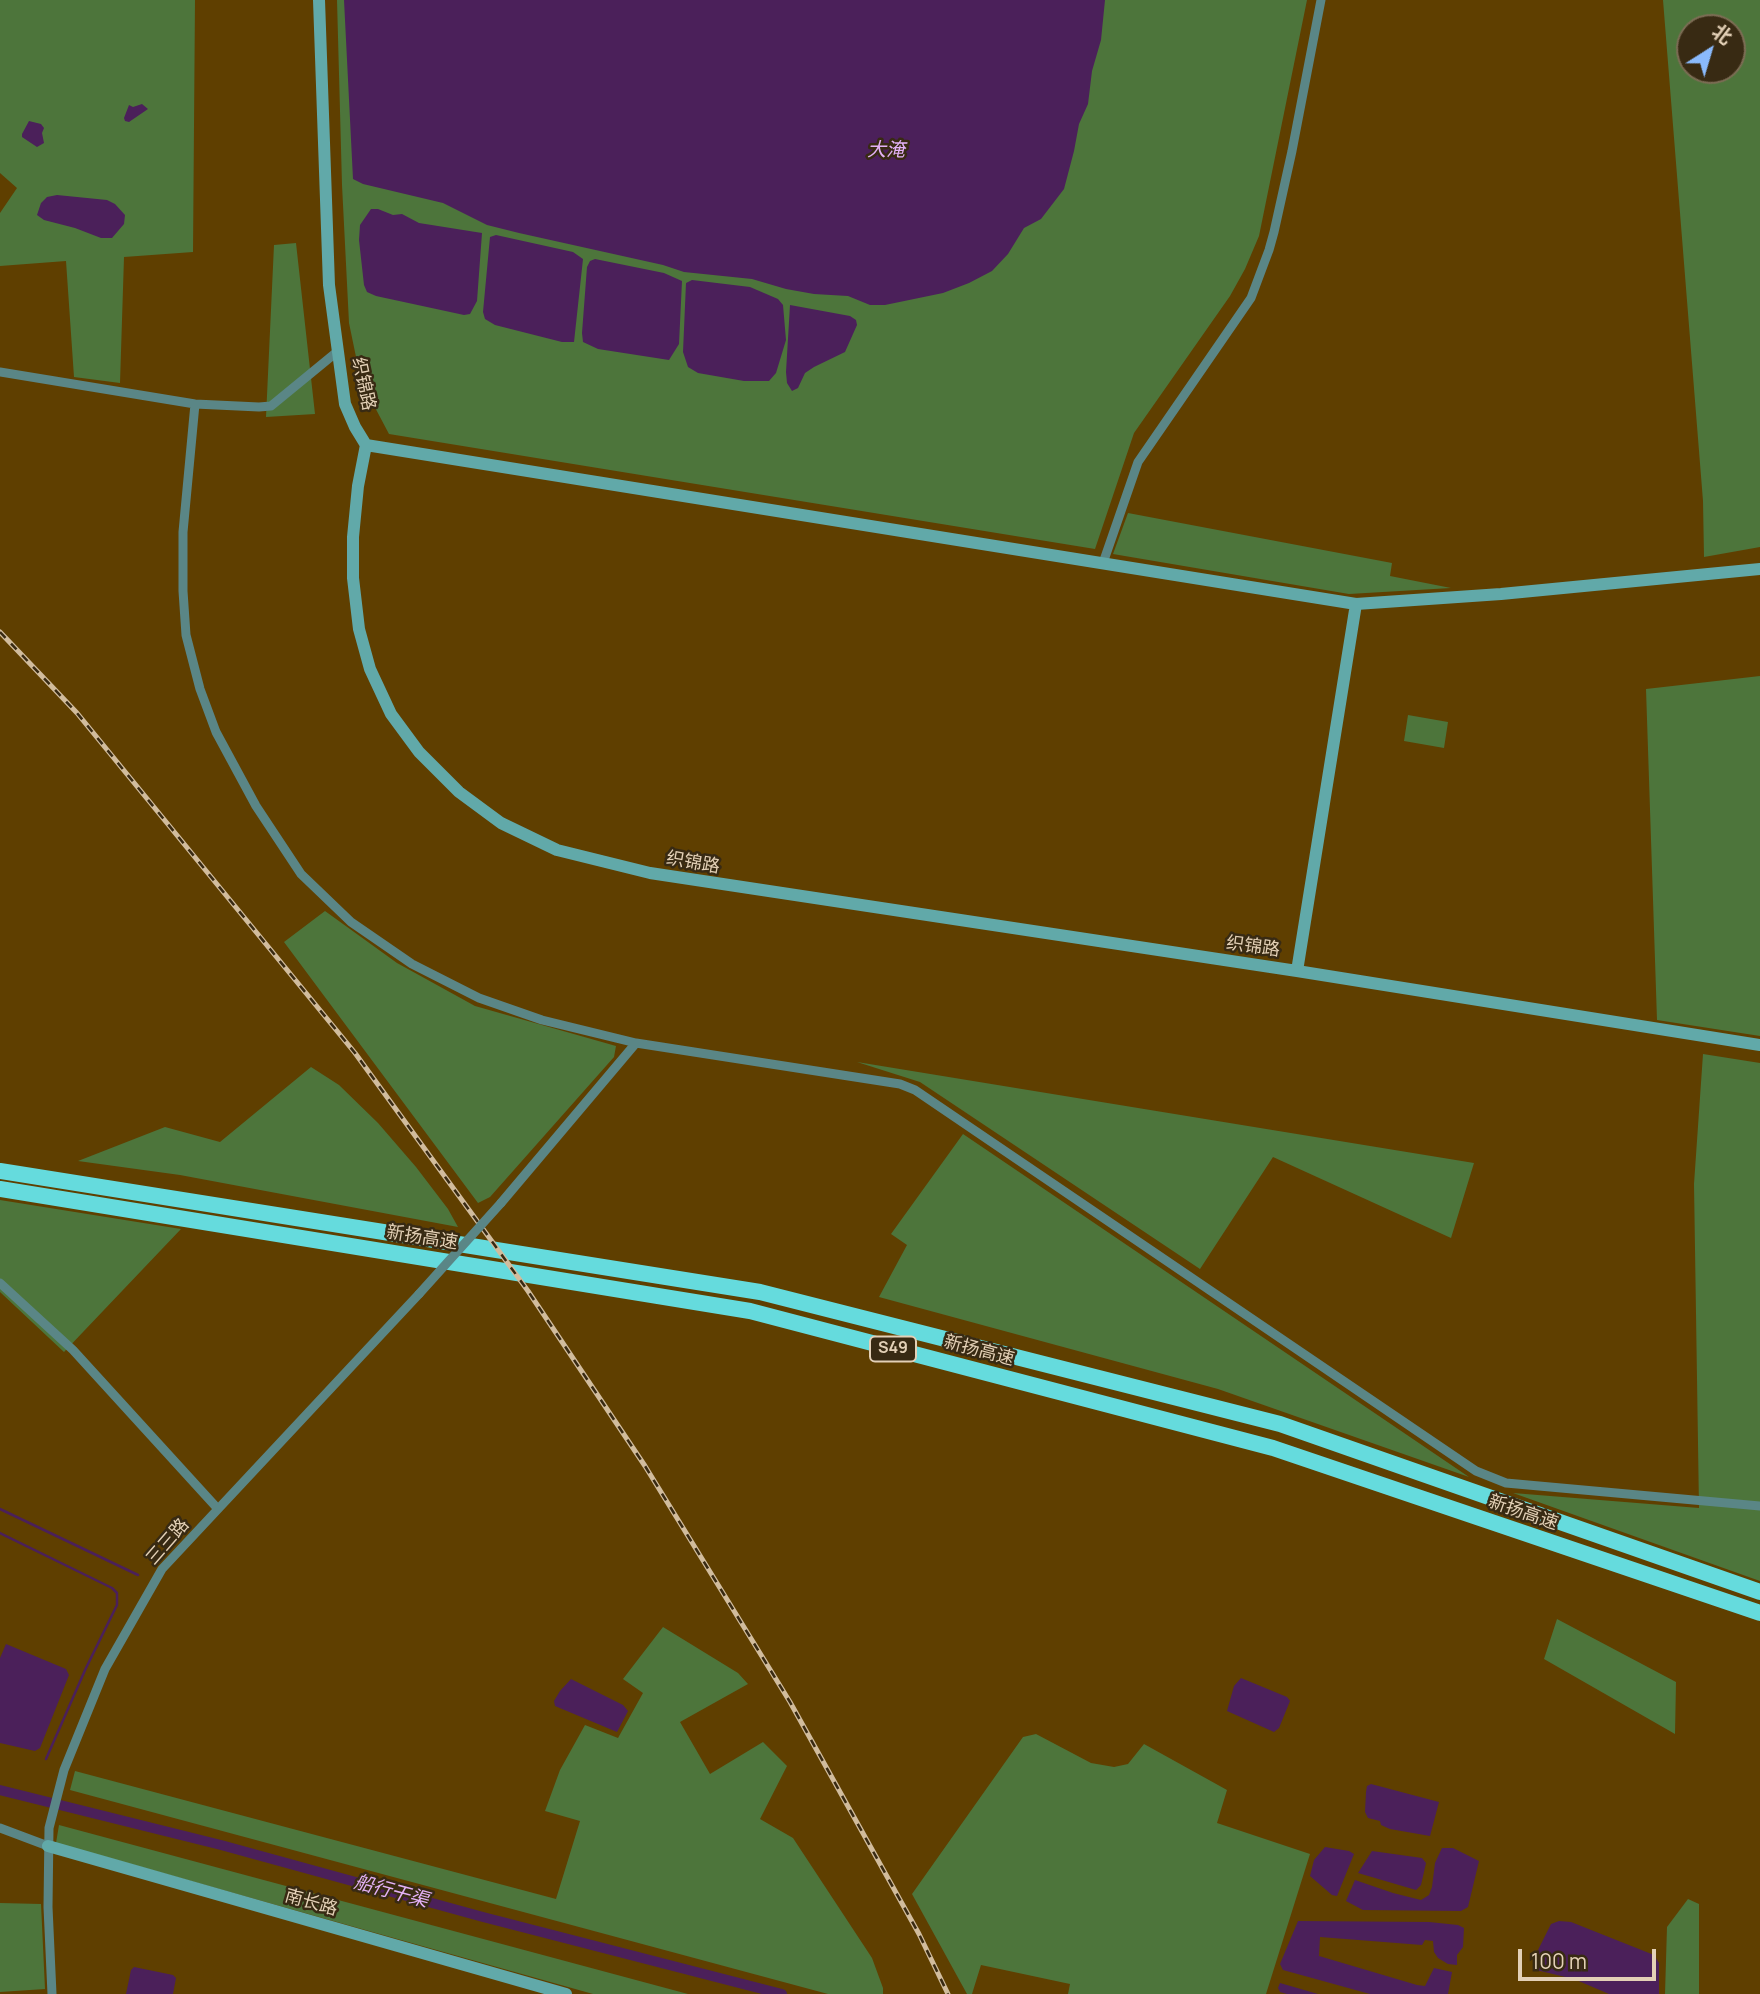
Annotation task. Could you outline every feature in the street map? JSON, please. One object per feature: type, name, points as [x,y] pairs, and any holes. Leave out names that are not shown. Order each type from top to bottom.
[{"type":"highway","name":"新扬高速","points":[[0,1171],[760,1292],[1280,1424],[1760,1592]]},
{"type":"highway","name":"新扬高速","points":[[0,1189],[750,1311],[1273,1448],[1760,1613]]},
{"type":"street","name":"织锦路","points":[[319,0],[329,285],[345,404],[366,445],[358,486],[353,537],[353,572],[359,629],[370,669],[391,714],[419,752],[459,792],[501,823],[557,850],[650,873],[1297,971],[1760,1045]]},
{"type":"street","points":[[1102,563],[1138,462],[1251,298],[1274,232],[1321,0]]},
{"type":"street","points":[[0,372],[195,404],[259,407],[271,406],[338,351]]},
{"type":"street","points":[[195,404],[183,532],[183,591],[186,635],[200,689],[216,732],[256,806],[301,874],[351,922],[412,964],[468,992],[542,1020],[635,1043],[890,1082],[915,1090],[1476,1471],[1506,1483],[1760,1506]]},
{"type":"street","points":[[366,445],[1356,604],[1520,593],[1760,569]]},
{"type":"street","points":[[1297,971],[1356,604]]},
{"type":"street","name":"三三路","points":[[52,1994],[48,1846],[49,1828],[64,1770],[105,1669],[162,1569],[501,1203],[635,1043]]},
{"type":"street","points":[[0,1283],[73,1350],[218,1509]]},
{"type":"street","points":[[0,1828],[48,1846]]},
{"type":"street","name":"南长路","points":[[48,1846],[566,1994]]},
{"type":"green space","points":[[0,0],[195,0],[193,252],[124,257],[120,383],[74,377],[66,261],[0,266],[0,213],[17,188],[0,173]]},
{"type":"green space","points":[[337,0],[1307,0],[1259,236],[1230,296],[1134,433],[1095,549],[389,434],[361,381],[349,323]]},
{"type":"green space","points":[[1663,0],[1760,0],[1760,547],[1704,557],[1703,501]]},
{"type":"green space","points":[[296,243],[315,414],[266,417],[274,245]]},
{"type":"green space","points":[[1128,513],[1392,563],[1390,576],[1451,588],[1349,594],[1113,554]]},
{"type":"green space","points":[[1760,676],[1760,1036],[1657,1020],[1646,689]]},
{"type":"green space","points":[[1408,715],[1448,722],[1444,748],[1404,741]]},
{"type":"green space","points":[[325,911],[397,963],[475,1006],[616,1046],[614,1057],[490,1197],[478,1203],[284,942]]},
{"type":"green space","points":[[1703,1054],[1760,1063],[1760,1581],[1513,1493],[1699,1508],[1694,1184]]},
{"type":"green space","points":[[857,1062],[1474,1163],[1451,1238],[1273,1157],[1200,1269],[920,1082]]},
{"type":"green space","points":[[311,1067],[339,1085],[378,1123],[416,1167],[448,1209],[458,1227],[180,1175],[78,1161],[165,1127],[220,1142]]},
{"type":"green space","points":[[963,1134],[1469,1477],[1218,1389],[879,1297],[907,1245],[891,1234]]},
{"type":"green space","points":[[0,1200],[181,1229],[64,1352],[0,1292]]},
{"type":"green space","points":[[1557,1619],[1676,1682],[1675,1734],[1544,1659]]},
{"type":"green space","points":[[663,1627],[738,1673],[748,1684],[680,1722],[710,1774],[763,1742],[787,1766],[760,1819],[793,1838],[872,1958],[883,1994],[828,1994],[70,1790],[75,1771],[556,1899],[580,1821],[545,1811],[560,1770],[585,1725],[618,1738],[643,1693],[623,1679]]},
{"type":"green space","points":[[1036,1734],[1091,1763],[1114,1767],[1128,1764],[1144,1744],[1227,1790],[1217,1823],[1310,1854],[1266,1994],[1068,1994],[1070,1984],[981,1965],[972,1994],[967,1994],[912,1894],[1023,1737]]},
{"type":"green space","points":[[59,1825],[688,1994],[593,1994],[56,1843]]},
{"type":"green space","points":[[1688,1899],[1699,1904],[1699,1994],[1665,1994],[1667,1927]]},
{"type":"green space","points":[[0,1903],[41,1904],[45,1989],[0,1992]]},
{"type":"water","name":"大淹","points":[[344,0],[1105,0],[1101,40],[1092,71],[1088,104],[1079,124],[1064,189],[1041,219],[1024,228],[1008,254],[992,271],[969,283],[943,293],[885,305],[870,305],[848,296],[814,294],[752,279],[684,272],[519,233],[487,225],[443,203],[363,184],[353,179]]},
{"type":"water","points":[[142,104],[148,109],[129,122],[125,121],[129,105],[133,107]]},
{"type":"water","points":[[29,121],[41,124],[44,128],[44,143],[37,147],[22,137]]},
{"type":"water","points":[[57,195],[107,200],[125,215],[124,224],[112,238],[101,238],[44,220],[37,215],[41,203],[47,197]]},
{"type":"water","points":[[371,209],[393,215],[402,214],[419,223],[482,233],[477,301],[470,314],[464,315],[367,292],[359,240],[360,225]]},
{"type":"water","points":[[496,235],[573,252],[583,259],[574,342],[562,342],[495,325],[485,319],[483,312],[490,237]]},
{"type":"water","points":[[595,259],[664,273],[682,281],[679,344],[669,360],[598,349],[583,342],[587,267],[590,261]]},
{"type":"water","points":[[692,280],[750,287],[778,299],[783,305],[786,340],[776,373],[769,381],[744,381],[698,373],[688,367],[683,352],[686,283]]},
{"type":"water","points":[[790,305],[850,316],[856,320],[857,325],[845,352],[805,373],[798,388],[792,391],[787,383],[786,372]]},
{"type":"water","points":[[6,1644],[66,1669],[69,1675],[40,1748],[35,1751],[0,1743],[0,1658]]},
{"type":"water","points":[[1241,1678],[1287,1697],[1290,1701],[1279,1728],[1274,1732],[1227,1711],[1234,1686]]},
{"type":"water","points":[[571,1679],[623,1705],[628,1711],[617,1732],[555,1706],[554,1701]]},
{"type":"water","points":[[1371,1784],[1439,1802],[1430,1836],[1390,1829],[1381,1825],[1380,1821],[1368,1818],[1365,1812],[1366,1792],[1367,1786]]},
{"type":"water","points":[[1325,1847],[1354,1854],[1337,1896],[1332,1895],[1310,1876],[1314,1860]]},
{"type":"water","points":[[1442,1848],[1453,1848],[1479,1861],[1468,1907],[1461,1911],[1363,1910],[1346,1901],[1355,1880],[1421,1900],[1429,1895],[1435,1863]]},
{"type":"water","points":[[1372,1851],[1422,1858],[1426,1863],[1421,1885],[1416,1890],[1358,1873]]},
{"type":"water","points":[[1298,1921],[1429,1922],[1458,1925],[1464,1928],[1463,1947],[1457,1955],[1457,1965],[1448,1964],[1438,1958],[1434,1952],[1433,1941],[1425,1940],[1422,1945],[1320,1937],[1319,1956],[1417,1985],[1425,1986],[1434,1968],[1452,1972],[1448,1994],[1370,1994],[1283,1970],[1280,1964]]},
{"type":"water","points":[[1559,1921],[1571,1922],[1654,1955],[1659,1963],[1659,1994],[1609,1994],[1574,1979],[1536,1970],[1535,1956],[1551,1924]]},
{"type":"water","points":[[134,1967],[173,1975],[176,1978],[173,1994],[126,1994]]},
{"type":"water","points":[[1280,1983],[1318,1994],[1280,1992]]},
{"type":"waterway","points":[[0,1509],[138,1575]]},
{"type":"waterway","points":[[0,1533],[112,1588],[117,1593],[117,1605],[46,1759]]},
{"type":"waterway","name":"船行干渠","points":[[0,1790],[221,1845],[483,1917],[782,1994]]},
{"type":"railway","points":[[0,632],[77,713],[355,1053],[528,1291],[645,1466],[790,1702],[919,1934],[948,1994]]}]
